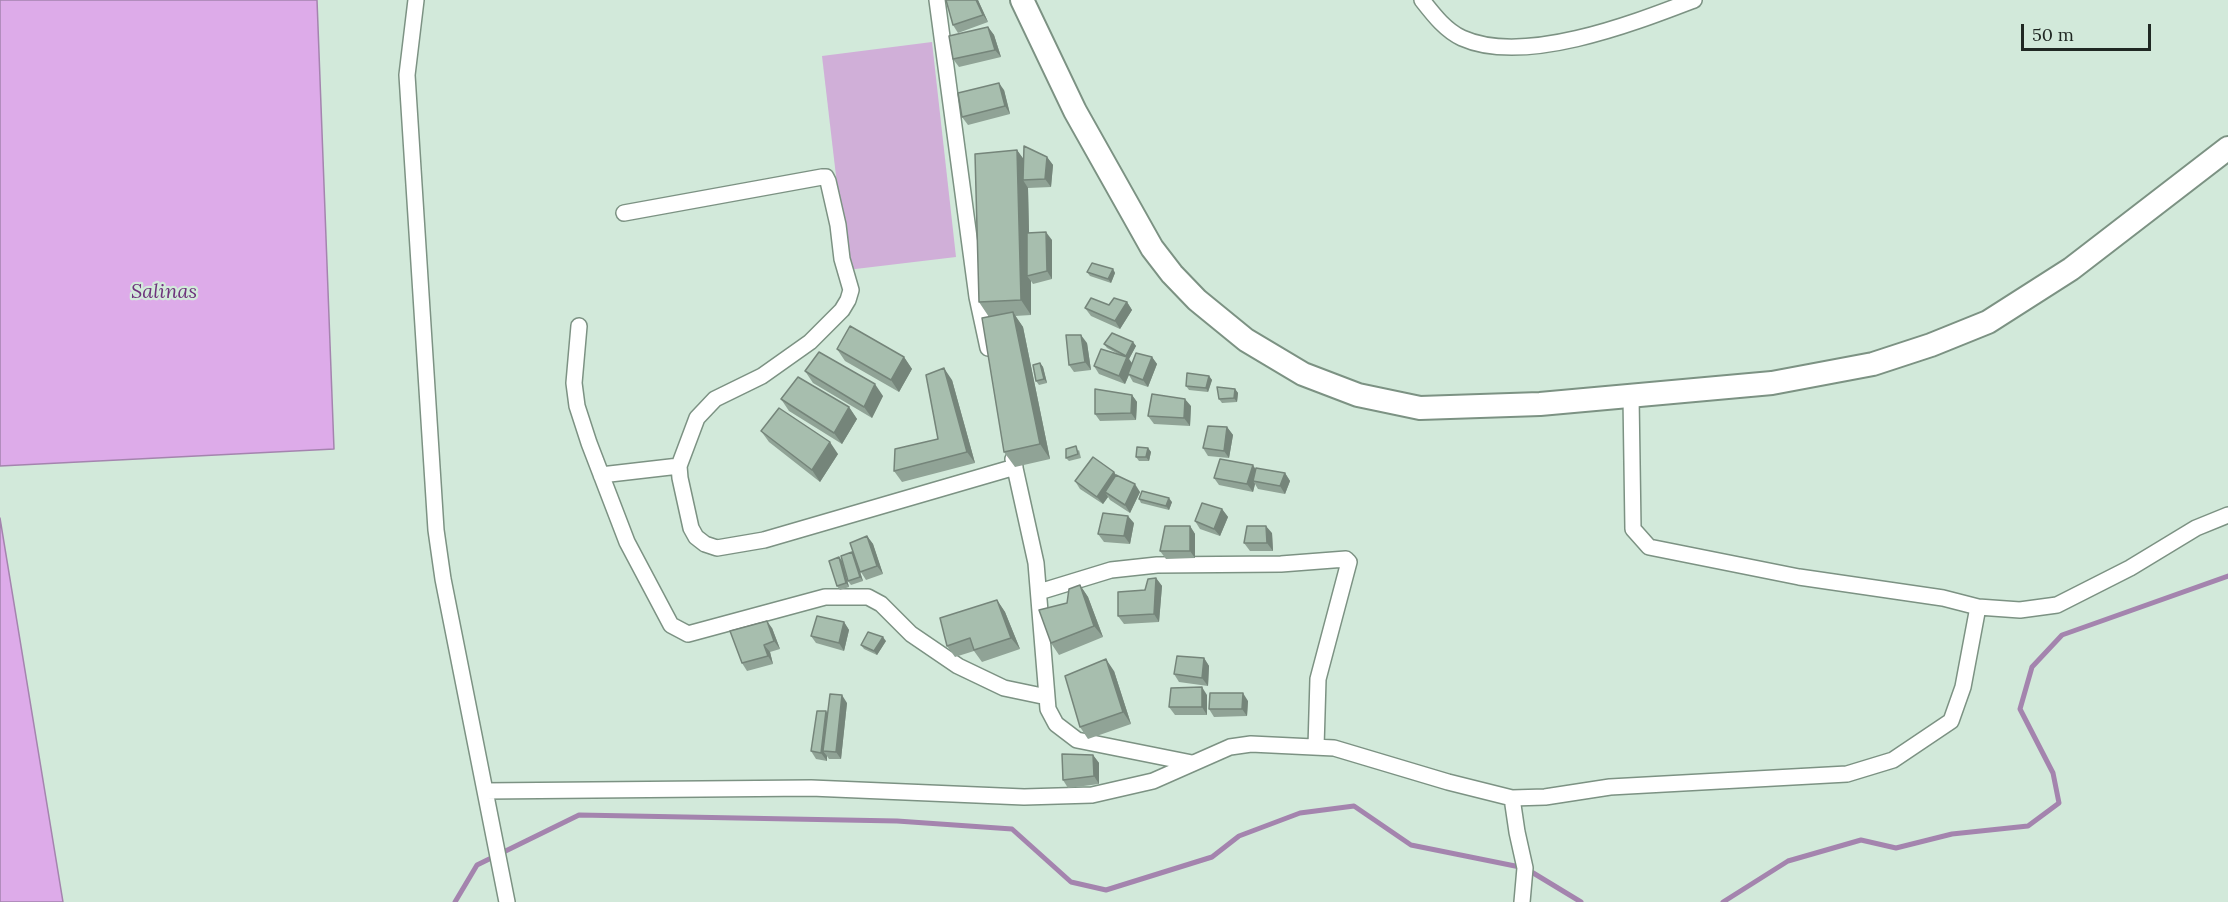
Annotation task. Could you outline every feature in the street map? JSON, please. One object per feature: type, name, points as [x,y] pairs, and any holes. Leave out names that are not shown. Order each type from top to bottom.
[{"type":"main road","points":[[1022,0],[1075,111],[1152,248],[1172,274],[1197,300],[1246,340],[1303,374],[1358,395],[1420,408],[1540,404],[1772,383],[1873,364],[1931,345],[1988,322],[2071,269],[2228,148]]},
{"type":"street","points":[[416,0],[407,75],[435,530],[507,902]]},
{"type":"street","points":[[937,0],[977,297],[992,365]]},
{"type":"street","points":[[1422,0],[1437,19],[1461,38],[1494,46],[1538,46],[1613,28],[1694,0]]},
{"type":"street","points":[[624,213],[822,177],[826,177],[828,181],[838,225],[842,259],[851,290],[848,300],[842,310],[810,342],[772,369],[715,399],[697,418],[679,466],[691,528],[696,537],[705,544],[717,548],[765,540],[1015,467]]},
{"type":"street","points":[[579,326],[574,382],[577,406],[627,542],[671,625],[677,630],[688,634],[825,597],[868,597],[881,604],[911,634],[958,666],[1004,688],[1047,697]]},
{"type":"street","points":[[1631,396],[1633,529],[1650,547],[1799,577],[1943,598],[1978,607],[2020,610],[2057,605],[2130,568],[2196,528],[2228,514]]},
{"type":"street","points":[[1010,445],[1036,563],[1048,709],[1056,724],[1077,740],[1192,762]]},
{"type":"street","points":[[601,476],[679,466]]},
{"type":"street","points":[[1039,592],[1111,570],[1157,565],[1281,564],[1346,559],[1349,562],[1318,679],[1316,747]]},
{"type":"street","points":[[485,791],[811,788],[1024,797],[1092,795],[1153,781],[1230,747],[1251,744],[1334,748],[1448,782],[1512,798],[1545,798],[1610,787],[1847,774],[1893,760],[1951,721],[1963,687],[1978,607]]},
{"type":"street","points":[[1512,798],[1525,868],[1522,902]]},
{"type":"shaded area","points":[[932,42],[956,257],[847,270],[822,56]]},
{"type":"water","name":"Salinas","points":[[0,0],[317,0],[334,449],[0,466]]},
{"type":"water","points":[[0,518],[63,902],[0,902]]},
{"type":"building","points":[[946,0],[976,0],[983,15],[953,25]]},
{"type":"building","points":[[988,27],[995,50],[953,59],[949,36]]},
{"type":"building","points":[[999,83],[1005,106],[962,117],[958,93]]},
{"type":"building","points":[[1024,146],[1047,157],[1045,179],[1023,180]]},
{"type":"building","points":[[1017,150],[1021,300],[979,302],[975,154]]},
{"type":"building","points":[[1046,232],[1047,271],[1027,276],[1027,233]]},
{"type":"building","points":[[1092,263],[1113,269],[1108,279],[1087,272]]},
{"type":"building","points":[[1091,298],[1109,305],[1114,298],[1127,302],[1115,321],[1085,308]]},
{"type":"building","points":[[1013,312],[1040,444],[1004,452],[982,318]]},
{"type":"building","points":[[850,326],[904,357],[891,380],[837,349]]},
{"type":"building","points":[[1112,333],[1133,342],[1126,356],[1104,344]]},
{"type":"building","points":[[1066,335],[1081,335],[1085,362],[1069,365]]},
{"type":"building","points":[[1101,349],[1127,357],[1119,376],[1094,366]]},
{"type":"building","points":[[819,352],[875,384],[864,407],[805,371]]},
{"type":"building","points":[[1136,353],[1152,357],[1143,380],[1128,374]]},
{"type":"building","points":[[1040,363],[1044,379],[1036,381],[1033,365]]},
{"type":"building","points":[[944,368],[967,452],[894,471],[895,449],[938,439],[926,375]]},
{"type":"building","points":[[1187,373],[1209,376],[1206,388],[1186,386]]},
{"type":"building","points":[[798,377],[849,407],[834,433],[781,399]]},
{"type":"building","points":[[1217,387],[1235,389],[1234,398],[1219,399]]},
{"type":"building","points":[[1095,389],[1132,395],[1131,413],[1095,414]]},
{"type":"building","points":[[1152,394],[1185,399],[1184,418],[1148,416]]},
{"type":"building","points":[[779,408],[830,442],[812,470],[761,431]]},
{"type":"building","points":[[1208,426],[1227,427],[1224,451],[1203,448]]},
{"type":"building","points":[[1076,446],[1078,454],[1066,458],[1066,449]]},
{"type":"building","points":[[1137,447],[1148,448],[1146,457],[1136,457]]},
{"type":"building","points":[[1093,457],[1114,472],[1097,497],[1075,481]]},
{"type":"building","points":[[1220,459],[1253,465],[1247,484],[1214,478]]},
{"type":"building","points":[[1256,468],[1285,473],[1280,486],[1253,481]]},
{"type":"building","points":[[1116,475],[1135,484],[1125,505],[1105,492]]},
{"type":"building","points":[[1142,491],[1169,498],[1166,506],[1139,499]]},
{"type":"building","points":[[1202,503],[1222,509],[1214,529],[1195,521]]},
{"type":"building","points":[[1103,513],[1128,516],[1124,536],[1098,534]]},
{"type":"building","points":[[1165,526],[1190,526],[1190,551],[1160,551]]},
{"type":"building","points":[[1247,526],[1266,526],[1267,543],[1244,543]]},
{"type":"building","points":[[867,536],[877,566],[860,572],[850,543]]},
{"type":"building","points":[[852,552],[860,577],[848,581],[841,556]]},
{"type":"building","points":[[839,557],[846,583],[837,586],[829,561]]},
{"type":"building","points":[[1156,578],[1154,614],[1118,616],[1118,592],[1145,590],[1148,579]]},
{"type":"building","points":[[1080,585],[1094,626],[1051,643],[1039,610],[1067,603],[1069,589]]},
{"type":"building","points":[[997,600],[1011,638],[974,650],[970,638],[947,646],[940,618]]},
{"type":"building","points":[[817,616],[844,622],[839,643],[811,636]]},
{"type":"building","points":[[767,621],[774,641],[764,645],[768,656],[742,663],[730,631]]},
{"type":"building","points":[[868,632],[883,637],[874,651],[861,645]]},
{"type":"building","points":[[1177,656],[1204,658],[1202,678],[1174,674]]},
{"type":"building","points":[[1106,659],[1123,712],[1080,727],[1065,676]]},
{"type":"building","points":[[1202,687],[1202,707],[1169,707],[1171,688]]},
{"type":"building","points":[[1210,693],[1243,693],[1242,709],[1209,709]]},
{"type":"building","points":[[830,694],[842,695],[836,752],[823,751]]},
{"type":"building","points":[[817,711],[826,711],[821,753],[811,751]]},
{"type":"building","points":[[1062,754],[1093,755],[1094,776],[1063,780]]},
{"type":"waterway","points":[[1723,902],[1788,861],[1861,840],[1896,848],[1952,834],[2028,826],[2059,803],[2053,773],[2020,709],[2032,667],[2062,635],[2228,576]]},
{"type":"waterway","points":[[455,902],[477,865],[579,815],[897,821],[1012,829],[1071,882],[1106,890],[1212,857],[1239,836],[1300,813],[1354,806],[1411,845],[1525,868],[1581,902]]}]
